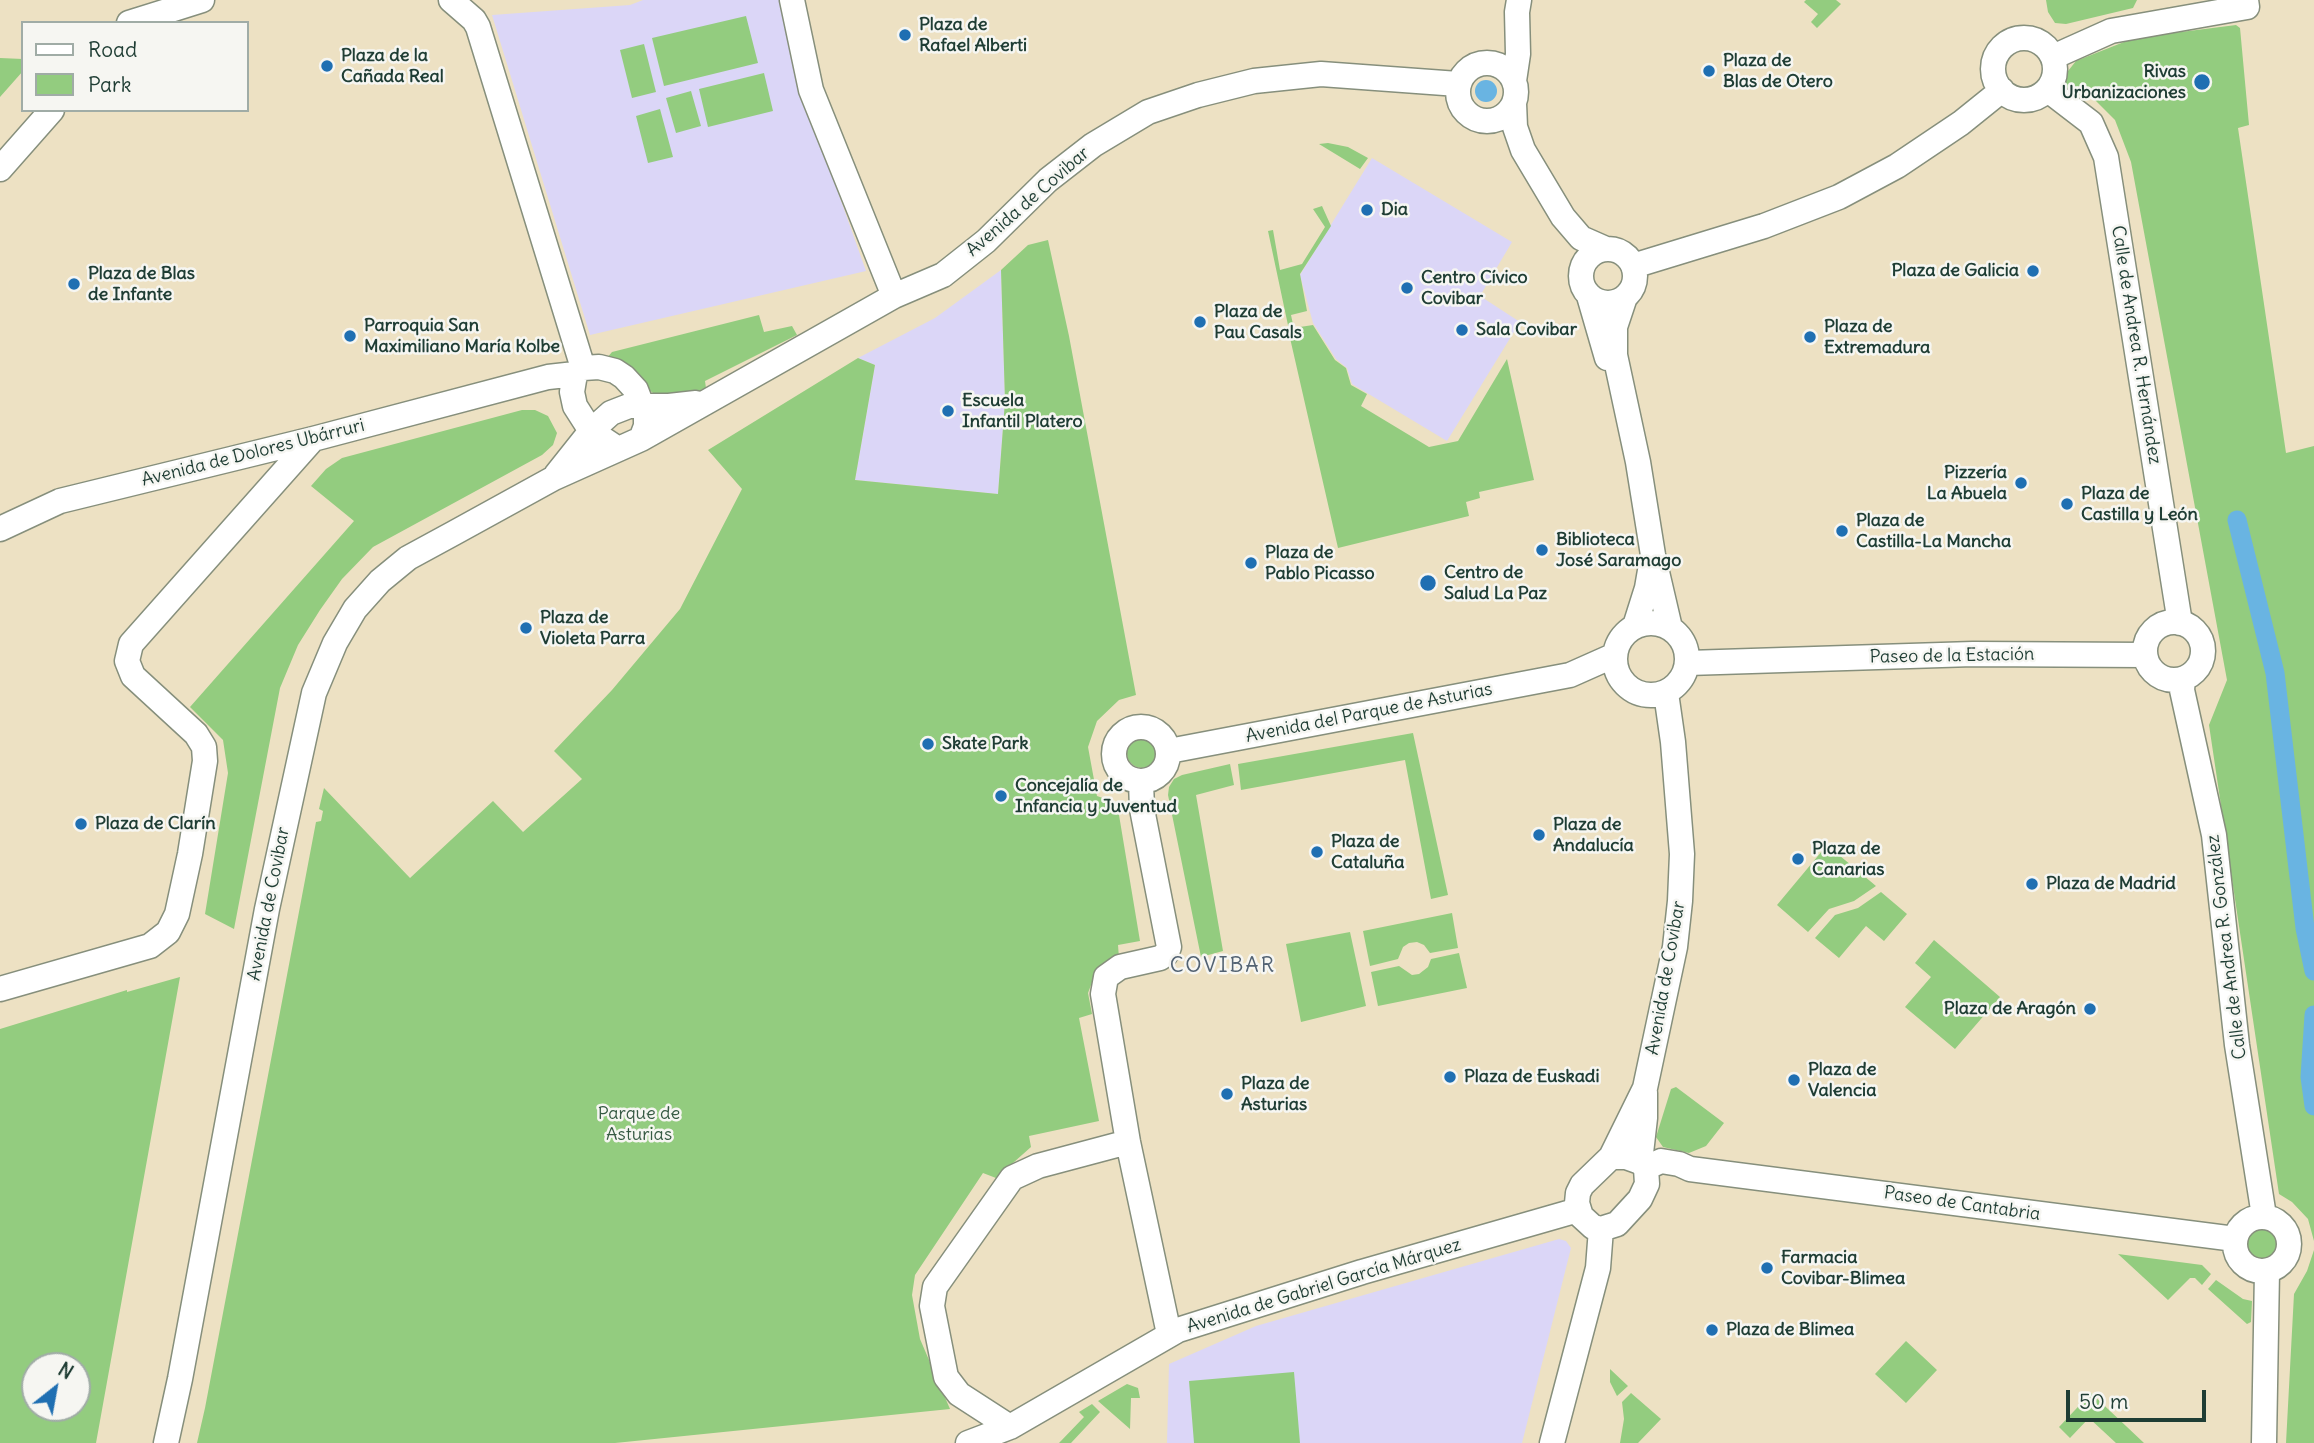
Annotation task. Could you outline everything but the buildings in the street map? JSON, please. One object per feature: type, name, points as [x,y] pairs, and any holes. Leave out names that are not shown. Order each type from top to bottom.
[{"type":"street","points":[[135,21],[202,0]]},
{"type":"street","points":[[451,0],[474,20],[478,27],[579,371],[572,392],[575,406],[591,431],[629,444],[646,426],[642,405]]},
{"type":"street","points":[[792,0],[811,90],[894,296]]},
{"type":"street","points":[[2053,57],[2111,31],[2247,7],[2246,0]]},
{"type":"street","points":[[1482,63],[1499,46],[1518,6]]},
{"type":"street","points":[[1518,6],[1515,127],[1523,150],[1563,218],[1581,238],[1625,255],[1633,266],[1634,283],[1625,297],[1615,327],[1615,355],[1638,462],[1653,555],[1681,645],[1684,676],[1676,686],[1658,694],[1633,691],[1621,680],[1615,655],[1621,638],[1635,626],[1653,622],[1681,645]]},
{"type":"street","points":[[2030,39],[2047,48],[2053,57],[2055,74],[2048,90],[2040,96],[2020,100],[2010,97],[1996,82],[1994,64],[1997,54],[2011,41],[2030,39]]},
{"type":"street","points":[[1481,120],[1494,120],[1506,114],[1514,92],[1501,66],[1482,63],[1472,66],[1463,74],[1458,85],[1458,96],[1462,107],[1470,116],[1481,120],[1523,150]]},
{"type":"street","name":"Avenida de Covibar","points":[[166,1443],[267,909],[314,693],[335,643],[355,609],[380,581],[408,558],[554,478],[629,444],[894,296],[943,275],[986,241],[1048,180],[1094,145],[1148,112],[1254,80],[1321,74],[1458,85]]},
{"type":"street","points":[[1633,266],[1764,226],[1839,197],[1898,166],[1961,123],[2002,90]]},
{"type":"street","name":"Calle de Andrea R. Hernández","points":[[2048,90],[2091,123],[2106,157],[2180,623]]},
{"type":"street","points":[[0,169],[50,112]]},
{"type":"street","points":[[1563,218],[1581,271],[1582,285],[1589,296],[1605,356],[1619,380]]},
{"type":"street","points":[[1581,271],[1583,264],[1592,254],[1606,249]]},
{"type":"street","points":[[1589,296],[1607,303],[1625,297]]},
{"type":"street","name":"Avenida de Dolores Ubárruri","points":[[0,529],[60,500],[313,439],[548,377],[599,367],[615,371],[624,377],[636,390],[642,405]]},
{"type":"street","name":"Avenida de Dolores Ubárruri","points":[[511,388],[546,393],[575,406]]},
{"type":"street","name":"Avenida de Covibar","points":[[554,478],[591,431],[611,413],[629,406],[669,406],[705,402]]},
{"type":"street","points":[[0,989],[150,946],[168,932],[177,914],[190,854],[205,761],[204,747],[196,734],[132,677],[127,660],[131,644],[313,439]]},
{"type":"street","points":[[1635,626],[1647,588],[1653,555]]},
{"type":"street","points":[[2180,623],[2196,632],[2203,649],[2198,667],[2183,679],[2175,680],[2152,670],[2145,655],[2146,645],[2155,630],[2162,625],[2180,623]]},
{"type":"street","name":"Paseo de la Estación","points":[[1681,645],[1759,659],[1973,654],[2145,655]]},
{"type":"street","name":"Avenida del Parque de Asturias","points":[[1168,751],[1570,675],[1615,655]]},
{"type":"street","name":"Avenida del Parque de Asturias","points":[[1570,675],[1621,680]]},
{"type":"street","name":"Calle de Andrea R. González","points":[[2183,679],[2182,690],[2214,835],[2237,1045],[2264,1216]]},
{"type":"street","name":"Avenida de Covibar","points":[[1644,1171],[1645,1088],[1673,957],[1682,854],[1673,742],[1658,694]]},
{"type":"street","points":[[1145,727],[1161,735],[1168,751],[1168,761],[1158,776],[1141,782],[1132,780],[1118,769],[1114,752],[1121,736],[1128,730],[1145,727]]},
{"type":"street","points":[[1141,782],[1142,809],[1169,947],[1166,954],[1160,958],[1120,967],[1106,978],[1103,994],[1128,1142],[1169,1334]]},
{"type":"street","name":"Avenida de Covibar","points":[[1611,1157],[1645,1088]]},
{"type":"street","points":[[1010,1427],[959,1394],[946,1377],[932,1306],[935,1287],[1012,1178],[1038,1166],[1128,1142]]},
{"type":"street","points":[[1611,1157],[1626,1157],[1644,1171],[1640,1199],[1616,1224],[1601,1229],[1586,1222],[1577,1203],[1582,1185],[1611,1157]]},
{"type":"street","name":"Paseo de Cantabria","points":[[1644,1171],[1690,1169],[2235,1239]]},
{"type":"street","name":"Avenida de Gabriel García Márquez","points":[[968,1443],[1010,1427],[1169,1334],[1322,1283],[1578,1210]]},
{"type":"street","points":[[2264,1216],[2274,1219],[2283,1227],[2288,1236],[2289,1248],[2278,1266],[2267,1271],[2254,1270],[2243,1264],[2236,1252],[2235,1239],[2245,1222],[2264,1216]]},
{"type":"street","points":[[1552,1443],[1598,1268],[1601,1229]]},
{"type":"street","points":[[2264,1443],[2267,1271]]},
{"type":"shaded area","points":[[643,0],[779,0],[797,77],[866,271],[590,335],[492,15],[630,5]]},
{"type":"shaded area","points":[[1372,158],[1512,242],[1480,296],[1520,322],[1447,441],[1352,384],[1347,368],[1336,359],[1313,323],[1300,275]]},
{"type":"shaded area","points":[[1001,270],[1005,401],[998,494],[855,480],[875,365],[858,358],[935,318]]},
{"type":"shaded area","points":[[1559,1239],[1566,1241],[1571,1248],[1522,1443],[1167,1443],[1169,1364],[1256,1326]]},
{"type":"green space","points":[[1836,0],[1841,4],[1817,28],[1811,22],[1818,14],[1804,2]]},
{"type":"green space","points":[[2046,0],[2137,0],[2133,8],[2066,24],[2055,23],[2048,12]]},
{"type":"green space","points":[[746,16],[758,63],[664,86],[652,38]]},
{"type":"green space","points":[[2236,25],[2240,28],[2249,125],[2238,128],[2286,453],[2314,446],[2314,1241],[2308,1219],[2292,1202],[2279,1194],[2209,725],[2227,680],[2131,162],[2115,120],[2088,93],[2065,97],[2064,84],[2068,71],[2076,61],[2134,38]]},
{"type":"green space","points":[[644,44],[656,92],[632,98],[620,50]]},
{"type":"green space","points":[[0,58],[21,59],[21,73],[0,97]]},
{"type":"green space","points":[[764,73],[773,111],[708,127],[699,89]]},
{"type":"green space","points":[[691,91],[701,126],[676,133],[666,98]]},
{"type":"green space","points":[[660,109],[673,157],[648,163],[636,116]]},
{"type":"green space","points":[[1319,144],[1348,147],[1368,158],[1360,169]]},
{"type":"green space","points":[[1322,206],[1331,226],[1300,274],[1307,311],[1291,315],[1294,329],[1289,330],[1268,231],[1273,230],[1280,270],[1302,264],[1325,227],[1313,209]]},
{"type":"green space","name":"Parque de Asturias","points":[[1048,240],[1069,336],[1136,695],[1119,700],[1097,721],[1088,747],[1097,796],[1117,803],[1140,941],[1118,945],[1119,958],[1097,969],[1088,993],[1092,1014],[1079,1018],[1099,1121],[1029,1136],[1031,1147],[996,1178],[983,1173],[915,1275],[912,1295],[920,1339],[950,1409],[615,1443],[197,1443],[316,822],[321,821],[323,811],[319,809],[324,788],[410,878],[493,801],[523,832],[582,779],[554,751],[612,690],[680,609],[742,489],[708,450],[858,358],[875,365],[855,480],[998,494],[1005,401],[1001,270],[1028,245]]},
{"type":"green space","points":[[759,315],[764,332],[792,326],[797,335],[705,381],[706,388],[679,398],[660,398],[606,359],[612,352]]},
{"type":"green space","points":[[1313,325],[1335,360],[1346,368],[1351,385],[1367,394],[1361,406],[1429,447],[1458,441],[1507,359],[1534,480],[1479,492],[1480,498],[1466,502],[1469,516],[1338,548],[1290,338],[1302,335],[1300,327]]},
{"type":"green space","points":[[522,410],[535,410],[548,416],[557,433],[553,445],[542,455],[373,547],[342,579],[320,610],[298,645],[280,688],[234,929],[205,914],[228,773],[223,740],[190,707],[354,521],[311,486],[326,469],[342,458]]},
{"type":"green space","points":[[1413,733],[1448,895],[1431,899],[1405,760],[1241,790],[1238,764]]},
{"type":"green space","points":[[1142,738],[1153,742],[1157,753],[1153,764],[1142,768],[1131,764],[1127,753],[1131,742]]},
{"type":"green space","points":[[1230,764],[1234,785],[1196,795],[1223,951],[1201,957],[1168,795],[1169,787],[1174,779],[1182,775]]},
{"type":"green space","points":[[1827,845],[1876,886],[1854,901],[1829,909],[1808,932],[1777,905]]},
{"type":"green space","points":[[1881,892],[1907,914],[1884,941],[1866,926],[1839,958],[1815,938],[1835,915],[1858,908]]},
{"type":"green space","points":[[1452,913],[1458,948],[1430,953],[1424,945],[1409,943],[1403,947],[1398,959],[1370,966],[1363,931]]},
{"type":"green space","points":[[1350,932],[1366,1006],[1301,1022],[1286,944]]},
{"type":"green space","points":[[1934,940],[2000,997],[1955,1049],[1905,1007],[1931,977],[1915,963]]},
{"type":"green space","points":[[1459,953],[1467,988],[1378,1006],[1371,972],[1399,966],[1412,975],[1419,974],[1428,967],[1431,959]]},
{"type":"green space","points":[[180,977],[96,1443],[0,1443],[0,1029],[127,990]]},
{"type":"green space","points":[[1676,1087],[1724,1123],[1706,1146],[1689,1153],[1663,1147],[1656,1137],[1671,1089]]},
{"type":"green space","points":[[2262,1227],[2275,1232],[2280,1245],[2275,1258],[2262,1263],[2249,1258],[2244,1245],[2249,1232]]},
{"type":"green space","points":[[2314,1250],[2314,1443],[2286,1443],[2294,1294],[2307,1271]]},
{"type":"green space","points":[[2118,1254],[2202,1265],[2211,1274],[2202,1285],[2195,1278],[2190,1278],[2168,1300]]},
{"type":"green space","points":[[2216,1280],[2243,1299],[2252,1301],[2251,1322],[2247,1324],[2208,1289]]},
{"type":"green space","points":[[1906,1341],[1937,1370],[1906,1403],[1875,1374]]},
{"type":"green space","points":[[1610,1369],[1628,1386],[1617,1396],[1610,1382]]},
{"type":"green space","points":[[1294,1372],[1300,1443],[1194,1443],[1189,1381]]},
{"type":"green space","points":[[1127,1384],[1138,1388],[1140,1398],[1131,1398],[1130,1429],[1098,1401]]},
{"type":"green space","points":[[1631,1393],[1661,1419],[1638,1443],[1620,1443],[1624,1419],[1622,1402]]},
{"type":"green space","points":[[2091,1393],[2144,1443],[2116,1443],[2089,1418],[2070,1438],[2059,1427]]},
{"type":"green space","points":[[1092,1404],[1100,1412],[1071,1443],[1059,1443],[1084,1417],[1079,1412]]},
{"type":"water","points":[[1486,80],[1494,83],[1497,91],[1494,99],[1486,102],[1478,99],[1475,91],[1478,83]]},
{"type":"waterway","points":[[2237,520],[2275,673],[2305,928],[2314,971]]},
{"type":"waterway","points":[[2314,1015],[2310,1077],[2314,1106]]},
{"type":"place","name":"Plaza de Rafael Alberti","points":[[905,35]]},
{"type":"place","name":"Plaza de la Cañada Real","points":[[327,66]]},
{"type":"place","name":"Plaza de Blas de Otero","points":[[1709,71]]},
{"type":"place","name":"Rivas Urbanizaciones","points":[[2202,82]]},
{"type":"place","name":"Dia","points":[[1367,210]]},
{"type":"place","name":"Plaza de Galicia","points":[[2033,271]]},
{"type":"place","name":"Plaza de Blas de Infante","points":[[74,284]]},
{"type":"place","name":"Centro Cívico Covibar","points":[[1407,288]]},
{"type":"place","name":"Plaza de Pau Casals","points":[[1200,322]]},
{"type":"place","name":"Sala Covibar","points":[[1462,330]]},
{"type":"place","name":"Parroquia San Maximiliano María Kolbe","points":[[350,336]]},
{"type":"place","name":"Plaza de Extremadura","points":[[1810,337]]},
{"type":"place","name":"Escuela Infantil Platero","points":[[948,411]]},
{"type":"place","name":"Pizzería La Abuela","points":[[2021,483]]},
{"type":"place","name":"Plaza de Castilla y León","points":[[2067,504]]},
{"type":"place","name":"Plaza de Castilla-La Mancha","points":[[1842,531]]},
{"type":"place","name":"Biblioteca José Saramago","points":[[1542,550]]},
{"type":"place","name":"Plaza de Pablo Picasso","points":[[1251,563]]},
{"type":"place","name":"Centro de Salud La Paz","points":[[1428,583]]},
{"type":"place","name":"Plaza de Violeta Parra","points":[[526,628]]},
{"type":"place","name":"Skate Park","points":[[928,744]]},
{"type":"place","name":"Concejalía de Infancia y Juventud","points":[[1001,796]]},
{"type":"place","name":"Plaza de Clarín","points":[[81,824]]},
{"type":"place","name":"Plaza de Andalucía","points":[[1539,835]]},
{"type":"place","name":"Plaza de Cataluña","points":[[1317,852]]},
{"type":"place","name":"Plaza de Canarias","points":[[1798,859]]},
{"type":"place","name":"Plaza de Madrid","points":[[2032,884]]},
{"type":"place","name":"Plaza de Aragón","points":[[2090,1009]]},
{"type":"place","name":"Plaza de Euskadi","points":[[1450,1077]]},
{"type":"place","name":"Plaza de Valencia","points":[[1794,1080]]},
{"type":"place","name":"Plaza de Asturias","points":[[1227,1094]]},
{"type":"place","name":"Farmacia Covibar-Blimea","points":[[1767,1268]]},
{"type":"place","name":"Plaza de Blimea","points":[[1712,1330]]},
{"type":"district","name":"COVIBAR","points":[[1223,966]]}]
